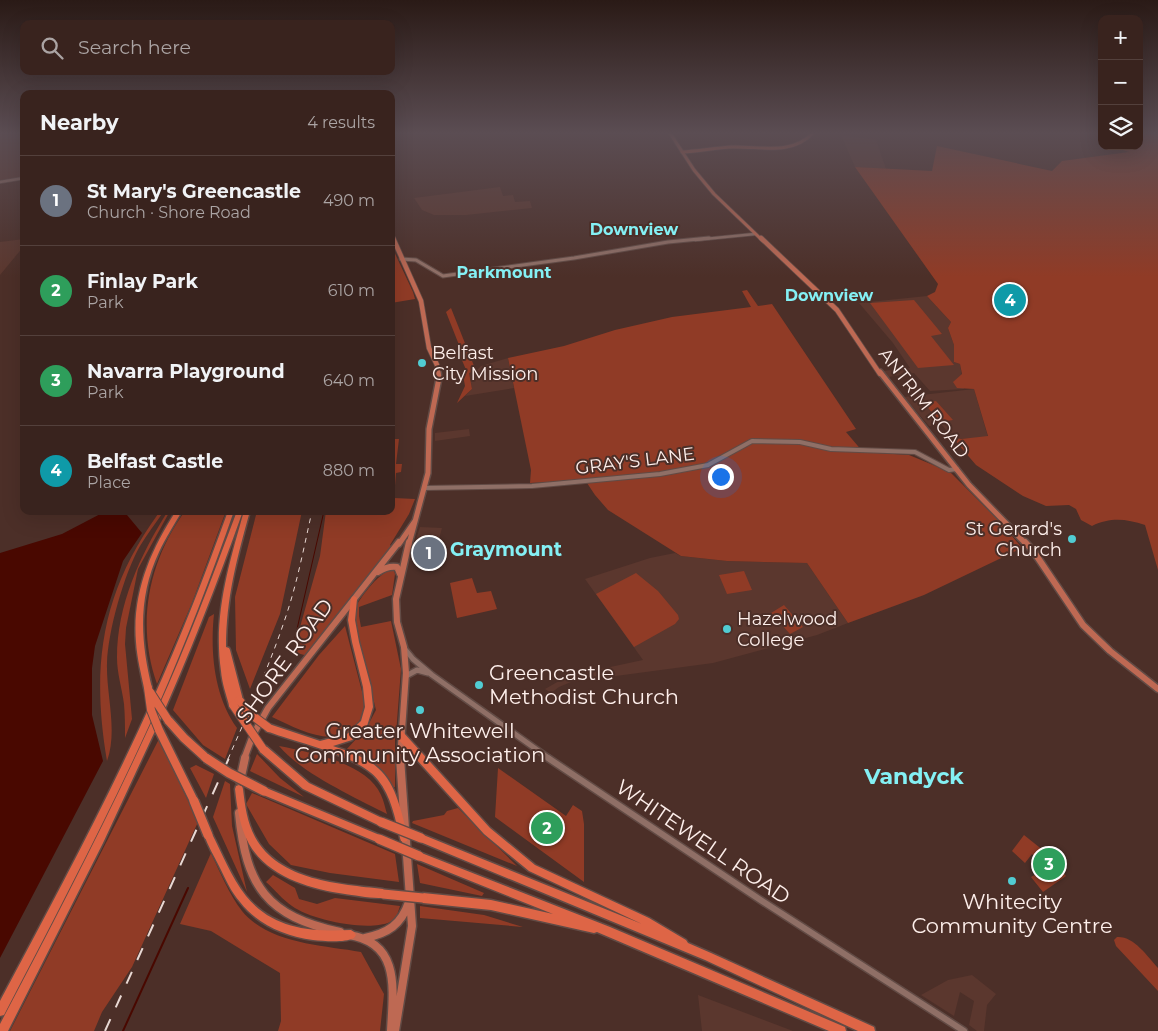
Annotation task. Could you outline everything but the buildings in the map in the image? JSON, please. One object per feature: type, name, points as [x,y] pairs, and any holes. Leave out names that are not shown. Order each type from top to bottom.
[{"type":"highway","points":[[177,515],[156,552],[141,592],[139,622],[140,661],[148,688],[150,710],[194,801],[208,835],[233,884],[246,904],[262,918],[279,927],[299,934],[315,936],[351,935]]},
{"type":"highway","points":[[0,1011],[71,875],[132,750],[188,625],[229,515]]},
{"type":"highway","points":[[2,1031],[62,915],[135,766],[186,651],[238,515]]},
{"type":"highway","points":[[246,515],[223,602],[221,630],[224,668],[236,703],[263,749],[306,786],[380,822],[708,956],[870,1031]]},
{"type":"highway","points":[[317,745],[340,742],[356,733],[367,718],[370,708],[369,692],[350,617],[354,599]]},
{"type":"highway","points":[[148,688],[168,720],[205,757],[264,791],[419,856],[610,932],[842,1031]]},
{"type":"highway","points":[[236,703],[269,728],[367,765],[376,771],[392,798],[404,838]]},
{"type":"highway","points":[[400,736],[487,831],[532,868],[646,922],[708,956]]},
{"type":"highway","points":[[238,789],[244,820],[250,834],[267,859],[282,871],[300,880],[319,885],[383,894],[491,905],[610,932]]},
{"type":"main road","name":"ANTRIM ROAD","points":[[703,181],[755,234],[837,310],[884,380],[956,469],[979,496],[1034,552],[1083,625],[1110,651],[1158,689]]},
{"type":"main road","name":"SHORE ROAD","points":[[395,244],[421,301],[429,348],[439,374],[429,429],[429,464],[400,575],[396,612],[404,647],[406,676],[399,767],[412,926],[396,1031]]},
{"type":"main road","name":"SHORE ROAD","points":[[391,1031],[394,991],[390,968],[383,953],[376,944],[365,938],[313,925],[286,914],[266,896],[254,876],[250,864],[240,818],[238,789],[246,749],[256,726],[287,682],[415,520]]},
{"type":"main road","points":[[372,576],[390,566],[397,568],[400,575]]},
{"type":"main road","points":[[365,938],[384,934],[394,928],[405,915],[410,897]]},
{"type":"street","points":[[401,259],[409,258],[420,261],[436,274],[443,276],[561,260],[668,242],[755,234]]},
{"type":"street","name":"GRAY'S LANE","points":[[424,488],[532,486],[660,474],[708,465],[752,441],[800,442],[842,450],[916,452],[950,470],[956,469]]},
{"type":"street","name":"WHITEWELL ROAD","points":[[404,647],[413,659],[429,673],[584,782],[747,891],[964,1031]]},
{"type":"street","points":[[406,676],[417,670],[429,673]]},
{"type":"shaded area","points":[[865,181],[1158,181],[1158,570],[1145,525],[1131,521],[1112,520],[1092,526],[1081,520],[1076,509],[1069,505],[1046,506],[1023,496],[976,465],[952,437],[961,439],[988,436],[974,389],[957,388],[953,382],[962,374],[960,364],[954,362],[954,345],[948,328],[951,322],[927,296],[935,292],[938,284]]},
{"type":"shaded area","points":[[500,187],[503,196],[513,195],[515,202],[530,201],[532,208],[466,215],[434,215],[422,210],[414,198]]},
{"type":"shaded area","points":[[20,240],[20,251],[0,275],[0,242]]},
{"type":"shaded area","points":[[395,254],[413,292],[415,299],[395,302]]},
{"type":"shaded area","points":[[747,290],[758,306],[772,304],[856,429],[846,432],[863,452],[909,455],[950,472],[1002,524],[1022,548],[924,595],[848,623],[807,563],[727,561],[681,556],[608,510],[585,480],[530,483],[531,470],[508,358],[564,346],[615,330],[672,317],[751,307],[742,291]]},
{"type":"shaded area","points":[[927,296],[951,322],[948,328],[954,345],[954,362],[960,364],[964,389],[930,391],[914,373],[888,377],[883,371],[910,368],[893,343],[859,303]]},
{"type":"shaded area","points":[[914,300],[942,334],[931,336],[954,365],[918,368],[870,303]]},
{"type":"shaded area","points":[[451,308],[476,371],[469,373],[472,389],[457,403],[465,386],[463,375],[454,374],[467,372],[461,358],[457,358],[454,353],[461,350],[446,312]]},
{"type":"shaded area","points":[[508,358],[514,388],[465,396],[472,389],[469,373],[476,371],[481,366]]},
{"type":"shaded area","points":[[974,389],[988,437],[961,439],[952,437],[942,425],[929,426],[904,397]]},
{"type":"shaded area","points":[[936,401],[953,420],[940,422],[924,403]]},
{"type":"shaded area","points":[[469,429],[470,436],[435,441],[435,433]]},
{"type":"shaded area","points":[[395,439],[399,439],[396,464],[402,464],[401,472],[396,473],[395,486]]},
{"type":"shaded area","points":[[395,498],[415,499],[409,514],[390,545],[392,547],[308,656],[293,652],[320,556],[325,515],[395,515]]},
{"type":"shaded area","points":[[98,515],[127,515],[142,533],[123,561],[95,646],[92,668],[92,715],[103,761],[0,958],[0,553],[62,534]]},
{"type":"shaded area","points":[[157,515],[161,515],[140,546],[128,572],[110,635],[107,675],[112,737],[107,761],[100,694],[101,662],[105,632],[113,602],[124,573],[139,543]]},
{"type":"shaded area","points":[[166,515],[168,515],[138,569],[126,628],[125,644],[132,719],[125,738],[124,704],[117,658],[118,638],[121,619],[132,581],[158,528]]},
{"type":"shaded area","points":[[182,515],[225,515],[192,603],[157,684],[147,639],[149,594],[162,551]]},
{"type":"shaded area","points":[[256,515],[301,515],[280,614],[250,689],[236,650],[235,597]]},
{"type":"shaded area","points":[[420,527],[442,528],[438,543],[415,543]]},
{"type":"shaded area","name":"Hazelwood College","points":[[675,553],[681,556],[727,561],[807,563],[848,623],[817,635],[713,663],[571,682],[551,693],[545,689],[568,676],[643,660],[585,579],[650,558]]},
{"type":"shaded area","points":[[393,568],[395,574],[392,595],[359,607],[361,627],[391,621],[401,669],[395,733],[395,787],[392,788],[381,770],[346,750],[367,727],[376,710],[352,613],[374,582]]},
{"type":"shaded area","points":[[744,571],[752,590],[727,594],[719,575]]},
{"type":"shaded area","points":[[636,573],[658,591],[678,615],[679,619],[675,624],[634,647],[596,594]]},
{"type":"shaded area","points":[[472,578],[477,593],[491,591],[497,609],[457,618],[450,583]]},
{"type":"shaded area","points":[[784,605],[803,627],[790,634],[771,613]]},
{"type":"shaded area","points":[[214,614],[213,658],[215,673],[223,702],[237,728],[225,759],[203,745],[173,710],[209,617]]},
{"type":"shaded area","points":[[345,626],[366,707],[358,722],[349,732],[337,736],[325,736],[311,734],[272,717],[319,655]]},
{"type":"shaded area","points":[[159,739],[198,822],[132,967],[102,1012],[94,1031],[10,1031]]},
{"type":"shaded area","points":[[279,746],[336,761],[364,775],[374,784],[381,795],[387,814],[345,793],[315,775],[301,766]]},
{"type":"shaded area","points":[[257,754],[280,778],[304,797],[250,771]]},
{"type":"shaded area","points":[[196,765],[214,774],[206,798],[190,768]]},
{"type":"shaded area","points":[[498,768],[566,816],[573,805],[582,811],[584,824],[584,882],[495,817]]},
{"type":"shaded area","points":[[225,781],[230,784],[232,826],[247,892],[213,817]]},
{"type":"shaded area","points":[[252,793],[395,854],[399,882],[330,873],[291,865],[269,844],[246,804]]},
{"type":"shaded area","points":[[458,808],[517,866],[412,823],[413,821],[444,815],[447,811]]},
{"type":"shaded area","points":[[1024,835],[1049,855],[1066,876],[1043,892],[1031,877],[1043,870],[1041,863],[1032,854],[1025,863],[1012,851]]},
{"type":"shaded area","points":[[211,853],[233,897],[242,911],[253,922],[281,937],[313,945],[361,952],[384,994],[380,1031],[278,1031],[281,1021],[280,973],[211,931],[180,924]]},
{"type":"shaded area","points":[[417,864],[484,893],[482,896],[420,883]]},
{"type":"shaded area","points":[[273,875],[295,888],[299,899],[317,904],[335,898],[400,906],[394,919],[380,925],[354,925],[326,920],[301,911],[285,901],[266,882]]},
{"type":"shaded area","points":[[420,906],[484,915],[523,927],[420,918]]},
{"type":"shaded area","points":[[1117,937],[1135,943],[1158,968],[1158,991],[1116,946],[1114,940]]},
{"type":"shaded area","points":[[972,975],[996,994],[987,1005],[984,1031],[977,1031],[969,1025],[974,1001],[960,992],[954,1016],[921,995],[948,980]]},
{"type":"shaded area","points":[[698,995],[793,1031],[702,1031]]},
{"type":"waterway","points":[[295,638],[323,515]]},
{"type":"waterway","points":[[123,1031],[188,888]]},
{"type":"railway","points":[[228,759],[279,637],[297,579],[311,515]]},
{"type":"railway","points":[[105,1031],[229,758]]},
{"type":"place","name":"Belfast Castle","points":[[1010,300]]},
{"type":"place","name":"Belfast City Mission","points":[[422,363]]},
{"type":"place","name":"St Gerard's Church","points":[[1072,539]]},
{"type":"place","name":"St Mary's Greencastle","points":[[429,553]]},
{"type":"place","name":"Hazelwood College","points":[[727,629]]},
{"type":"place","name":"Greencastle Methodist Church","points":[[479,685]]},
{"type":"place","name":"Greater Whitewell Community Association","points":[[420,710]]},
{"type":"place","name":"Finlay Park","points":[[547,828]]},
{"type":"place","name":"Navarra Playground","points":[[1049,864]]},
{"type":"place","name":"Whitecity Community Centre","points":[[1012,881]]},
{"type":"district","name":"Downview","points":[[634,229]]},
{"type":"district","name":"Parkmount","points":[[504,272]]},
{"type":"district","name":"Downview","points":[[829,295]]},
{"type":"district","name":"Graymount","points":[[506,549]]},
{"type":"district","name":"Vandyck","points":[[914,776]]}]
